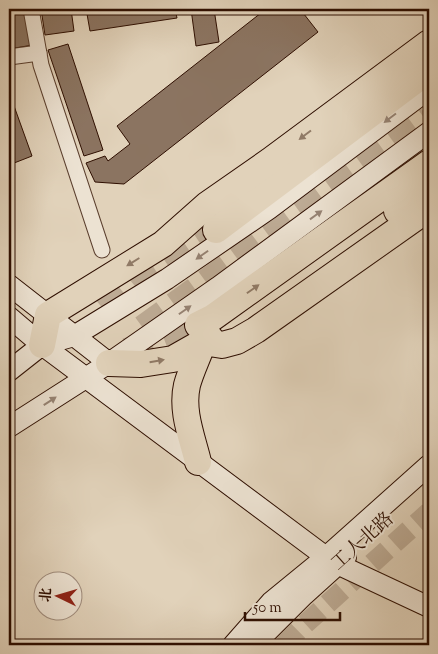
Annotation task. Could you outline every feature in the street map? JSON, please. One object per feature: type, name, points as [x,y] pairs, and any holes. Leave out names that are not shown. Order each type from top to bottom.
[{"type":"highway","points":[[191,220],[202,198],[220,176],[408,39],[429,27]]},
{"type":"highway","points":[[42,345],[48,316],[162,244],[207,206],[429,43]]},
{"type":"highway","points":[[216,230],[429,70]]},
{"type":"highway","points":[[109,363],[141,364],[173,358],[200,333],[212,318],[429,163]]},
{"type":"highway","points":[[200,333],[232,325],[290,288],[429,188]]},
{"type":"highway","points":[[200,333],[222,346],[236,341],[256,330],[429,208]]},
{"type":"highway","points":[[198,462],[185,409],[186,388],[192,368],[199,356],[200,333]]},
{"type":"main road","points":[[9,371],[42,345],[74,336],[167,279],[269,209],[429,89]]},
{"type":"main road","points":[[9,427],[109,363],[218,287],[429,132]]},
{"type":"main road","points":[[9,284],[109,363]]},
{"type":"main road","points":[[9,317],[85,378],[332,561],[429,608]]},
{"type":"main road","points":[[233,645],[271,602],[332,561],[429,465]]},
{"type":"main road","name":"工人北路","points":[[254,645],[304,595],[332,561],[429,482]]},
{"type":"street","points":[[31,9],[41,65],[102,250]]},
{"type":"street","points":[[9,56],[39,53]]},
{"type":"building","points":[[9,9],[26,9],[33,45],[9,49]]},
{"type":"building","points":[[41,9],[71,9],[74,31],[45,35]]},
{"type":"building","points":[[120,9],[175,9],[177,18],[90,31],[87,14]]},
{"type":"building","points":[[191,9],[214,9],[219,42],[196,46]]},
{"type":"building","points":[[266,9],[300,9],[318,32],[124,184],[95,182],[86,163],[105,156],[108,161],[130,144],[117,126]]},
{"type":"building","points":[[68,44],[103,150],[84,156],[48,50]]},
{"type":"building","points":[[9,92],[32,156],[9,165]]},
{"type":"tunnel","points":[[143,328],[429,119]]},
{"type":"tunnel","points":[[105,311],[145,277],[216,230]]},
{"type":"tunnel","points":[[127,351],[198,325]]},
{"type":"tunnel","points":[[284,645],[429,512]]}]
